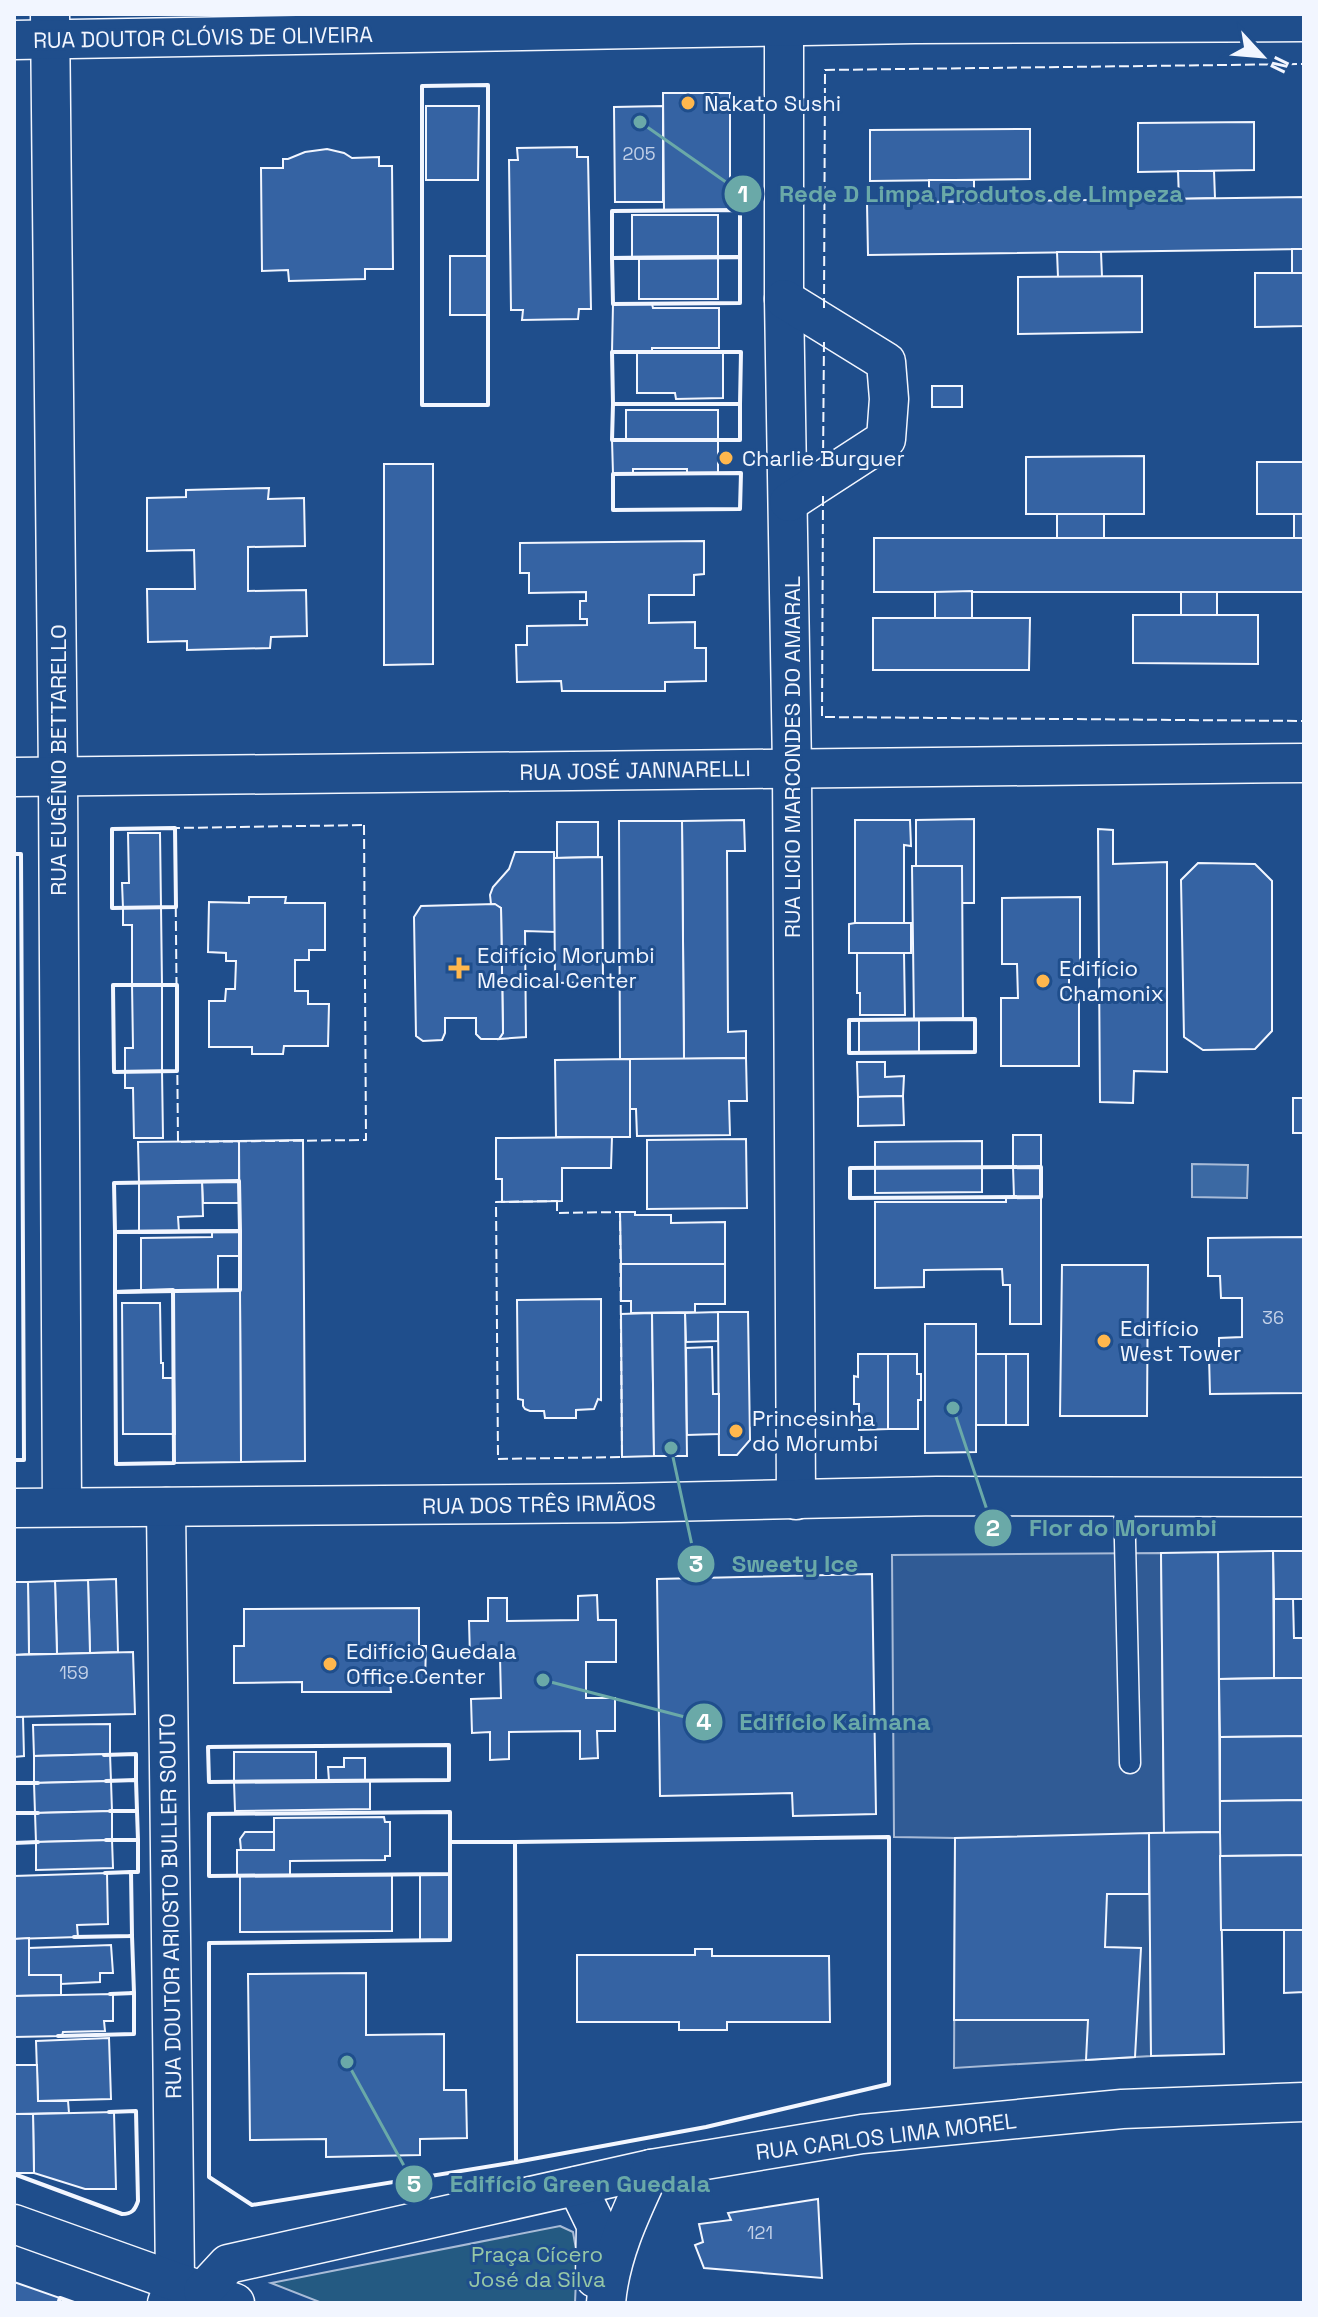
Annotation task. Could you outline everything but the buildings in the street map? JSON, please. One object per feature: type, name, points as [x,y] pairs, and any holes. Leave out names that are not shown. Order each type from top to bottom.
[{"type":"street","name":"RUA DOUTOR CLÓVIS DE OLIVEIRA","points":[[38,32],[784,20],[1182,18],[1304,22]]},
{"type":"street","name":"RUA LICIO MARCONDES DO AMARAL","points":[[784,20],[796,1500]]},
{"type":"street","name":"RUA EUGÊNIO BETTARELLO","points":[[38,32],[58,777],[62,1507]]},
{"type":"street","points":[[784,299],[886,362],[889,399],[886,439],[789,502]]},
{"type":"street","name":"RUA JOSÉ JANNARELLI","points":[[14,777],[1304,763]]},
{"type":"street","name":"RUA DOS TRÊS IRMÃOS","points":[[14,1508],[937,1496],[1304,1497]]},
{"type":"street","name":"RUA DOUTOR ARIOSTO BULLER SOUTO","points":[[166,1507],[195,2295]]},
{"type":"street","name":"RUA CARLOS LIMA MOREL","points":[[195,2295],[228,2264],[651,2169],[862,2134],[1122,2109],[1304,2102]]},
{"type":"street","points":[[606,2303],[617,2247],[651,2169]]},
{"type":"street","points":[[577,2186],[596,2225],[594,2303]]},
{"type":"street","points":[[14,2224],[195,2295]]},
{"type":"lane","points":[[1124,1497],[1130,1763]]},
{"type":"green space","name":"Praça Cícero José da Silva","points":[[560,2226],[573,2232],[577,2255],[575,2303],[322,2303],[271,2283]]},
{"type":"shaded area","points":[[1192,1164],[1248,1165],[1247,1198],[1192,1197]]},
{"type":"shaded area","points":[[1161,1553],[1164,1833],[1149,1834],[1151,2056],[954,2068],[955,1838],[894,1837],[892,1555]]},
{"type":"fence","points":[[824,308],[825,70],[1304,64]]},
{"type":"fence","points":[[823,464],[824,340]]},
{"type":"fence","points":[[823,496],[822,717],[1304,721]]},
{"type":"fence","points":[[364,825],[366,1140],[178,1142],[175,828],[364,825]]},
{"type":"fence","points":[[557,1201],[557,1213],[620,1212],[622,1457],[498,1459],[496,1202],[557,1201]]},
{"type":"wall","points":[[488,85],[488,405],[422,405],[422,86],[488,85]]},
{"type":"wall","points":[[740,210],[740,257],[612,258],[612,211],[740,210]]},
{"type":"wall","points":[[740,257],[740,303],[613,304],[612,258],[740,257]]},
{"type":"wall","points":[[612,352],[741,352],[740,404],[613,404],[612,352]]},
{"type":"wall","points":[[613,404],[740,404],[740,440],[612,440],[613,404]]},
{"type":"wall","points":[[741,473],[740,509],[613,510],[613,474],[741,473]]},
{"type":"wall","points":[[175,828],[176,907],[112,908],[112,829],[175,828]]},
{"type":"wall","points":[[14,854],[21,854],[24,1460],[14,1460]]},
{"type":"wall","points":[[113,985],[177,985],[177,1071],[114,1072],[113,985]]},
{"type":"wall","points":[[975,1019],[975,1052],[849,1053],[849,1020],[975,1019]]},
{"type":"wall","points":[[1041,1167],[1041,1197],[850,1198],[850,1168],[1041,1167]]},
{"type":"wall","points":[[239,1181],[240,1231],[115,1232],[114,1183],[239,1181]]},
{"type":"wall","points":[[240,1231],[240,1290],[115,1292],[115,1232],[240,1231]]},
{"type":"wall","points":[[173,1290],[174,1463],[116,1464],[115,1292],[173,1290]]},
{"type":"wall","points":[[449,1745],[449,1780],[209,1782],[208,1747],[449,1745]]},
{"type":"wall","points":[[104,1755],[136,1754],[134,1780]]},
{"type":"wall","points":[[106,1781],[136,1780],[137,1811],[110,1811]]},
{"type":"wall","points":[[14,1783],[38,1783]]},
{"type":"wall","points":[[134,1811],[137,1811],[138,1840],[134,1840]]},
{"type":"wall","points":[[450,1812],[450,1874],[209,1876],[209,1814],[450,1812]]},
{"type":"wall","points":[[14,1813],[38,1813]]},
{"type":"wall","points":[[889,1837],[889,2084],[706,2127],[516,2162],[515,1842],[889,1837]]},
{"type":"wall","points":[[106,1840],[138,1840],[138,1872],[130,1872]]},
{"type":"wall","points":[[14,1843],[38,1842]]},
{"type":"wall","points":[[450,1842],[515,1842],[516,2162],[252,2205],[209,2177],[209,1943],[450,1940],[450,1842]]},
{"type":"wall","points":[[74,1937],[132,1936],[131,1872],[105,1873]]},
{"type":"wall","points":[[110,1994],[134,1993],[130,1936]]},
{"type":"wall","points":[[58,2036],[134,2034],[134,1993],[131,1993]]},
{"type":"wall","points":[[14,2174],[122,2214],[131,2212],[138,2201],[136,2111],[109,2112]]},
{"type":"wall","points":[[59,2301],[60,2298],[74,2303]]},
{"type":"place","name":"Nakato Sushi","points":[[688,103]]},
{"type":"place","name":"Rede D Limpa Produtos de Limpeza","points":[[640,122]]},
{"type":"place","name":"Charlie Burguer","points":[[726,458]]},
{"type":"place","name":"Edifício Morumbi Medical Center","points":[[459,968]]},
{"type":"place","name":"Edifício Chamonix","points":[[1043,981]]},
{"type":"place","name":"Edifício West Tower","points":[[1104,1341]]},
{"type":"place","name":"Flor do Morumbi","points":[[953,1408]]},
{"type":"place","name":"Princesinha do Morumbi","points":[[736,1431]]},
{"type":"place","name":"Sweety Ice","points":[[671,1448]]},
{"type":"place","name":"Edifício Guedala Office Center","points":[[330,1664]]},
{"type":"place","name":"Edifício Kaimana","points":[[543,1680]]},
{"type":"place","name":"Edifício Green Guedala","points":[[347,2062]]}]
